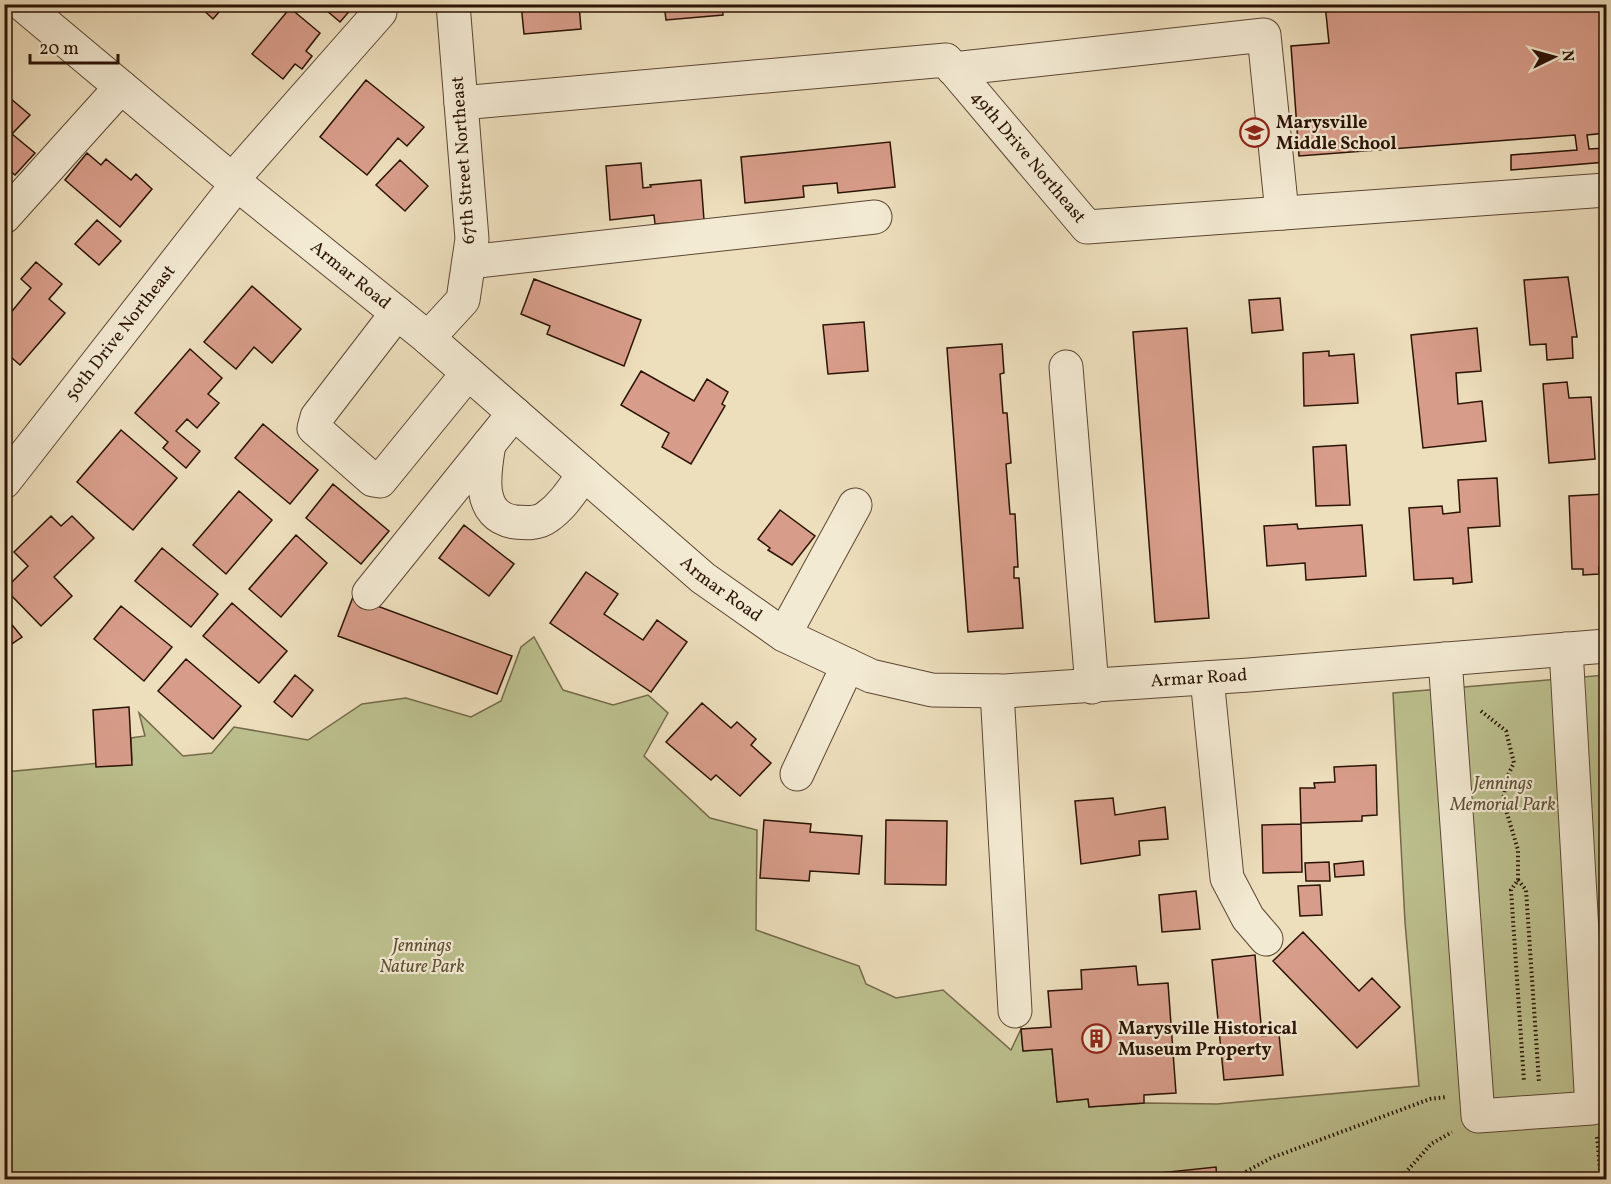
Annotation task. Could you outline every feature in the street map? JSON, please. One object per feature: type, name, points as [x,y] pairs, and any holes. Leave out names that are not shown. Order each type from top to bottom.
[{"type":"street","name":"Armar Road","points":[[22,4],[235,182],[428,338],[703,578],[784,635],[871,676],[932,690],[997,691],[1092,687],[1606,646]]},
{"type":"street","name":"67th Street Northeast","points":[[428,338],[463,300],[472,239],[453,4]]},
{"type":"street","name":"50th Drive Northeast","points":[[4,483],[235,182],[380,12]]},
{"type":"street","points":[[461,103],[946,60],[953,69],[1264,35],[1282,213]]},
{"type":"street","name":"49th Drive Northeast","points":[[953,69],[1087,227],[1606,190]]},
{"type":"street","points":[[4,217],[121,87]]},
{"type":"street","points":[[469,262],[875,217]]},
{"type":"street","points":[[397,313],[317,417],[314,428],[373,480],[380,481],[468,373]]},
{"type":"street","points":[[1066,367],[1092,687]]},
{"type":"street","points":[[369,593],[514,413]]},
{"type":"street","points":[[489,444],[484,478],[486,495],[494,513],[506,520],[534,523],[546,519],[563,503],[584,474]]},
{"type":"street","points":[[784,635],[855,505]]},
{"type":"street","points":[[1444,659],[1477,1105],[1598,1115],[1566,650]]},
{"type":"street","points":[[797,774],[848,665]]},
{"type":"street","points":[[1207,678],[1227,878],[1248,918],[1266,939]]},
{"type":"street","points":[[997,691],[1016,1011]]},
{"type":"path","points":[[1475,705],[1506,731],[1514,764],[1507,777],[1503,800],[1518,850],[1518,880],[1511,890],[1525,1087]]},
{"type":"path","points":[[1518,880],[1526,890],[1539,1088],[1532,1087]]},
{"type":"path","points":[[1242,1179],[1247,1171],[1271,1158],[1430,1099],[1477,1105]]},
{"type":"path","points":[[1399,1179],[1431,1144],[1477,1105]]},
{"type":"path","points":[[1598,1115],[1601,1179]]},
{"type":"green space","name":"Jennings Nature Park","points":[[534,637],[563,690],[613,705],[648,695],[668,713],[644,756],[710,818],[757,830],[756,930],[859,966],[866,984],[896,998],[943,990],[1011,1050],[1021,1029],[1023,1051],[1052,1049],[1057,1102],[1088,1099],[1089,1107],[1145,1103],[1217,1104],[1419,1086],[1405,922],[1393,693],[1606,675],[1606,1179],[5,1179],[5,772],[132,760],[131,738],[145,736],[139,713],[183,756],[212,753],[234,727],[308,740],[362,704],[406,698],[471,717],[501,701],[521,647]]},
{"type":"building","points":[[197,4],[226,4],[213,19]]},
{"type":"building","points":[[319,4],[353,4],[354,6],[340,22]]},
{"type":"building","points":[[521,4],[579,4],[581,29],[524,34]]},
{"type":"building","points":[[664,4],[722,4],[723,15],[666,20]]},
{"type":"building","points":[[803,4],[856,4],[804,9]]},
{"type":"building","points":[[1325,4],[1606,4],[1606,133],[1587,135],[1589,149],[1606,148],[1606,162],[1511,170],[1511,155],[1577,150],[1575,135],[1299,156],[1291,46],[1329,43]]},
{"type":"building","points":[[290,8],[320,33],[306,51],[312,56],[302,69],[295,64],[283,79],[252,54]]},
{"type":"building","points":[[366,80],[424,127],[407,146],[398,138],[367,175],[320,137]]},
{"type":"building","points":[[4,93],[30,115],[12,134],[35,153],[15,175],[4,166],[4,141],[7,138],[4,135]]},
{"type":"building","points":[[890,142],[895,187],[838,193],[837,183],[803,186],[804,197],[745,203],[741,157]]},
{"type":"building","points":[[87,153],[101,165],[106,159],[131,180],[136,174],[152,189],[120,227],[65,180]]},
{"type":"building","points":[[400,160],[428,186],[405,211],[376,185]]},
{"type":"building","points":[[641,163],[643,188],[651,187],[650,185],[701,180],[704,220],[655,224],[654,215],[610,220],[606,166]]},
{"type":"building","points":[[97,220],[121,241],[99,265],[75,244]]},
{"type":"building","points":[[36,262],[62,284],[49,299],[65,313],[20,365],[4,351],[4,321],[31,288],[21,279]]},
{"type":"building","points":[[1568,277],[1577,337],[1572,337],[1573,358],[1547,360],[1546,344],[1530,345],[1524,280]]},
{"type":"building","points":[[534,279],[641,320],[624,366],[547,334],[550,326],[521,314]]},
{"type":"building","points":[[252,286],[301,329],[272,363],[254,347],[236,369],[204,342]]},
{"type":"building","points":[[1280,298],[1283,330],[1252,333],[1249,300]]},
{"type":"building","points":[[864,322],[868,371],[828,374],[823,325]]},
{"type":"building","points":[[1187,328],[1209,618],[1155,622],[1133,332]]},
{"type":"building","points":[[1477,328],[1481,371],[1456,373],[1458,404],[1482,401],[1486,441],[1423,448],[1411,335]]},
{"type":"building","points":[[1002,344],[1004,373],[1000,374],[1003,413],[1007,413],[1011,463],[1006,464],[1010,514],[1015,514],[1018,567],[1014,567],[1014,578],[1019,578],[1023,628],[968,632],[947,348]]},
{"type":"building","points":[[190,349],[222,378],[208,394],[219,403],[197,428],[187,419],[176,431],[200,451],[186,468],[163,448],[168,442],[135,413]]},
{"type":"building","points":[[1329,351],[1329,356],[1354,354],[1358,403],[1304,406],[1303,353]]},
{"type":"building","points":[[641,371],[694,401],[707,379],[728,392],[722,404],[725,406],[691,464],[662,447],[669,433],[621,405]]},
{"type":"building","points":[[1567,382],[1569,398],[1591,397],[1595,459],[1549,463],[1543,384]]},
{"type":"building","points":[[263,424],[318,470],[290,504],[235,458]]},
{"type":"building","points":[[121,430],[177,478],[133,530],[77,482]]},
{"type":"building","points":[[1346,445],[1350,505],[1316,506],[1313,447]]},
{"type":"building","points":[[1497,478],[1500,526],[1468,528],[1472,582],[1453,584],[1453,578],[1414,580],[1409,508],[1442,506],[1443,514],[1460,512],[1458,480]]},
{"type":"building","points":[[333,484],[389,531],[361,564],[306,518]]},
{"type":"building","points":[[239,491],[272,520],[226,574],[193,545]]},
{"type":"building","points":[[1605,494],[1606,567],[1599,567],[1599,574],[1583,575],[1583,569],[1572,569],[1569,496]]},
{"type":"building","points":[[780,510],[815,536],[792,565],[768,550],[770,548],[758,539]]},
{"type":"building","points":[[51,516],[61,526],[72,516],[94,538],[54,577],[72,596],[41,626],[5,589],[28,566],[14,552]]},
{"type":"building","points":[[1297,524],[1298,529],[1362,525],[1366,576],[1306,580],[1305,563],[1267,566],[1264,526]]},
{"type":"building","points":[[464,525],[514,564],[489,596],[439,558]]},
{"type":"building","points":[[296,535],[327,563],[281,617],[249,589]]},
{"type":"building","points":[[162,548],[218,594],[191,627],[135,581]]},
{"type":"building","points":[[586,572],[618,594],[604,614],[643,640],[657,620],[687,642],[651,692],[550,623]]},
{"type":"building","points":[[353,597],[512,656],[497,694],[338,636]]},
{"type":"building","points":[[232,603],[287,651],[259,683],[203,636]]},
{"type":"building","points":[[121,606],[172,647],[144,681],[94,639]]},
{"type":"building","points":[[4,615],[22,637],[4,649]]},
{"type":"building","points":[[186,659],[241,706],[213,739],[158,691]]},
{"type":"building","points":[[295,675],[313,690],[292,717],[274,702]]},
{"type":"building","points":[[702,703],[731,728],[737,722],[756,739],[751,745],[771,763],[740,796],[716,775],[711,780],[666,742]]},
{"type":"building","points":[[129,707],[132,765],[96,767],[93,710]]},
{"type":"building","points":[[1376,765],[1377,815],[1362,816],[1362,821],[1301,823],[1300,788],[1315,788],[1314,783],[1335,782],[1334,767]]},
{"type":"building","points":[[1113,798],[1115,815],[1165,807],[1168,839],[1139,841],[1140,855],[1081,864],[1075,801]]},
{"type":"building","points":[[764,820],[811,824],[810,832],[862,836],[859,874],[810,871],[809,881],[760,878]]},
{"type":"building","points":[[886,820],[947,821],[946,885],[885,884]]},
{"type":"building","points":[[1301,824],[1302,872],[1263,873],[1262,825]]},
{"type":"building","points":[[1363,861],[1364,875],[1335,877],[1334,864]]},
{"type":"building","points":[[1329,862],[1330,881],[1306,881],[1305,863]]},
{"type":"building","points":[[1320,885],[1322,915],[1300,916],[1298,886]]},
{"type":"building","points":[[1196,891],[1200,929],[1162,932],[1159,895]]},
{"type":"building","points":[[1303,932],[1359,991],[1372,978],[1400,1007],[1357,1048],[1273,961]]},
{"type":"building","points":[[1255,955],[1262,1036],[1279,1034],[1283,1075],[1224,1080],[1212,960]]},
{"type":"building","name":"Marysville Historical Museum Property","points":[[1136,966],[1138,985],[1168,983],[1176,1093],[1144,1095],[1144,1103],[1089,1107],[1088,1099],[1057,1102],[1052,1049],[1023,1051],[1021,1029],[1051,1027],[1048,991],[1082,989],[1081,970]]},
{"type":"building","points":[[1216,1167],[1217,1180],[1131,1180],[1131,1176]]},
{"type":"place","name":"Marysville Middle School","points":[[1255,133]]},
{"type":"place","name":"Marysville Historical Museum Property","points":[[1097,1039]]},
{"type":"park label","name":"Jennings Memorial Park","points":[[1503,794]]}]
